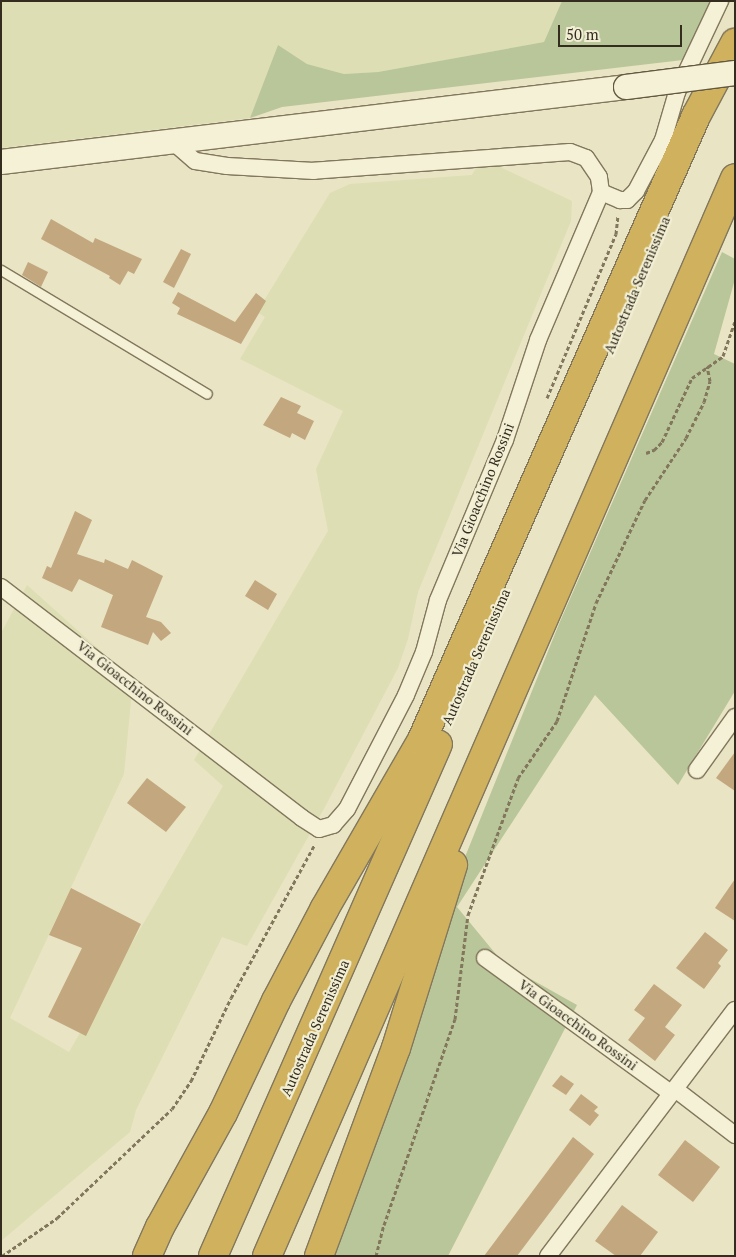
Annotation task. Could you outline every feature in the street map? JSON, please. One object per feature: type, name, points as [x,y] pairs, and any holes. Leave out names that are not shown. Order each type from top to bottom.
[{"type":"highway","points":[[148,1256],[160,1227],[223,1113],[276,1001],[325,908],[421,742],[696,116],[735,44]]},
{"type":"highway","name":"Autostrada Serenissima","points":[[213,1256],[298,1068],[735,56]]},
{"type":"highway","points":[[266,1256],[735,178]]},
{"type":"highway","points":[[319,1256],[396,1048],[452,867],[472,823],[500,719]]},
{"type":"main road","points":[[1,162],[735,73]]},
{"type":"street","points":[[173,142],[195,161],[227,166],[295,171],[360,170],[570,152],[586,158],[599,178],[602,192],[620,200],[627,200],[636,191],[664,140],[677,92],[720,1]]},
{"type":"street","name":"Via Gioacchino Rossini","points":[[1,587],[319,829],[333,825],[347,809],[406,696],[424,652],[438,600],[505,440],[538,340],[602,192]]},
{"type":"street","points":[[697,770],[735,717]]},
{"type":"street","name":"Via Gioacchino Rossini","points":[[485,958],[735,1135]]},
{"type":"street","points":[[548,1256],[735,1010]]},
{"type":"lane","points":[[1,270],[207,394]]},
{"type":"path","points":[[568,346],[616,234],[620,200]]},
{"type":"path","points":[[646,453],[654,450],[662,442],[692,378],[723,356],[735,322]]},
{"type":"path","points":[[376,1256],[384,1224],[456,1019],[468,915],[518,778],[558,721],[604,586],[645,500],[686,438],[704,402],[710,381],[708,366]]},
{"type":"path","points":[[2,1256],[57,1218],[172,1109],[191,1081],[231,998],[313,850],[319,829]]},
{"type":"green space","points":[[1,1],[562,1],[544,42],[378,72],[344,74],[307,64],[278,45],[250,118],[1,148]]},
{"type":"green space","points":[[562,1],[726,1],[693,56],[683,60],[282,107],[250,118],[278,45],[307,64],[344,74],[378,72],[544,42]]},
{"type":"green space","points":[[481,158],[572,201],[571,221],[418,592],[408,639],[398,668],[326,805],[247,946],[222,937],[136,1110],[130,1132],[1,1241],[1,633],[27,585],[133,680],[124,774],[10,1018],[69,1052],[223,786],[194,760],[328,531],[316,469],[343,411],[240,359],[265,317],[257,312],[330,193],[350,184],[472,175]]},
{"type":"green space","points":[[722,252],[735,259],[735,279],[714,354],[735,364],[735,691],[678,785],[595,695],[457,907],[504,964],[577,1005],[448,1256],[327,1256],[465,857],[559,624]]},
{"type":"building","points":[[51,219],[93,243],[95,238],[142,259],[134,274],[128,271],[120,285],[109,278],[110,276],[41,239]]},
{"type":"building","points":[[181,249],[191,254],[174,288],[163,282]]},
{"type":"building","points":[[28,262],[48,272],[41,287],[22,275]]},
{"type":"building","points":[[178,292],[235,322],[256,293],[266,301],[241,344],[177,314],[180,308],[172,303]]},
{"type":"building","points":[[281,397],[301,406],[297,413],[314,421],[305,440],[292,433],[290,438],[263,425]]},
{"type":"building","points":[[75,511],[92,520],[77,554],[104,563],[105,559],[128,569],[132,560],[163,576],[146,617],[161,622],[171,633],[161,641],[153,632],[148,645],[101,627],[113,595],[79,579],[72,592],[42,578],[47,566],[51,568]]},
{"type":"building","points":[[255,580],[277,594],[268,610],[245,596]]},
{"type":"building","points":[[735,752],[735,791],[716,778]]},
{"type":"building","points":[[147,778],[186,807],[166,832],[127,803]]},
{"type":"building","points":[[735,879],[735,921],[715,908]]},
{"type":"building","points":[[71,888],[141,924],[86,1036],[48,1017],[82,948],[49,935]]},
{"type":"building","points":[[705,932],[728,950],[718,963],[721,966],[704,989],[676,968]]},
{"type":"building","points":[[654,984],[682,1005],[665,1027],[675,1035],[655,1061],[628,1040],[645,1018],[634,1010]]},
{"type":"building","points":[[561,1075],[574,1084],[566,1095],[552,1086]]},
{"type":"building","points":[[581,1094],[598,1107],[594,1111],[599,1115],[590,1126],[569,1110]]},
{"type":"building","points":[[573,1137],[594,1154],[517,1256],[484,1256]]},
{"type":"building","points":[[685,1140],[720,1167],[693,1202],[658,1175]]},
{"type":"building","points":[[622,1205],[658,1232],[640,1256],[616,1256],[595,1241]]}]
